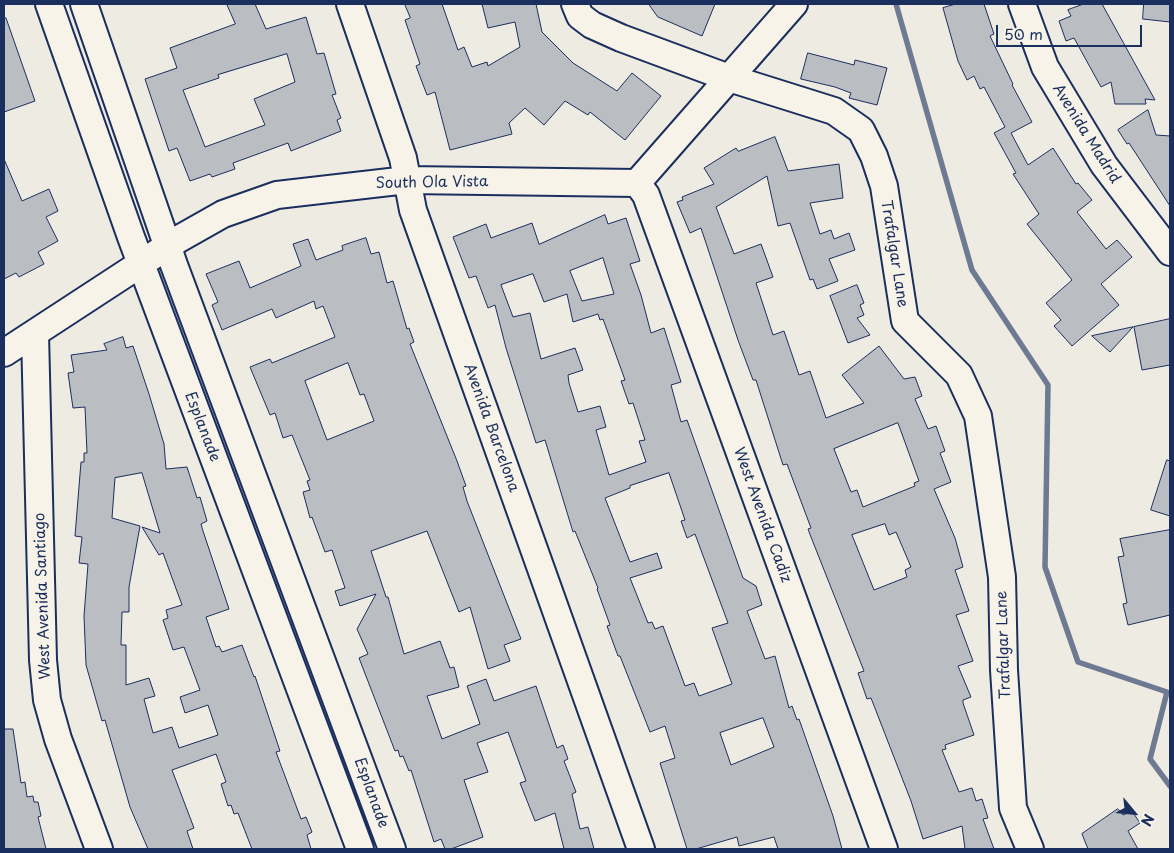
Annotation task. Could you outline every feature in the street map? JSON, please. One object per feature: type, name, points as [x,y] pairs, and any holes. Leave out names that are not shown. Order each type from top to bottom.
[{"type":"street","name":"Esplanade","points":[[49,4],[141,264],[360,849]]},
{"type":"street","name":"Esplanade","points":[[84,4],[167,247],[392,849]]},
{"type":"street","name":"Avenida Barcelona","points":[[350,4],[403,158],[413,210],[641,849]]},
{"type":"street","name":"Trafalgar Lane","points":[[575,4],[580,16],[592,25],[621,38],[729,78],[834,111],[860,130],[874,156],[884,186],[905,321],[959,375],[978,416],[1002,577],[1004,670],[1013,808],[1030,849]]},
{"type":"street","points":[[637,183],[794,4]]},
{"type":"street","name":"Avenida Madrid","points":[[1022,4],[1045,67],[1084,133],[1104,165],[1170,252]]},
{"type":"street","name":"South Ola Vista","points":[[4,353],[167,247],[223,214],[277,195],[407,180],[637,183]]},
{"type":"street","name":"West Avenida Cadiz","points":[[637,183],[646,195],[884,849]]},
{"type":"street","name":"West Avenida Santiago","points":[[35,334],[43,660],[47,700],[58,739],[99,849]]},
{"type":"street","points":[[238,524],[267,513]]},
{"type":"building","points":[[227,4],[255,4],[266,29],[306,17],[317,54],[324,53],[336,94],[332,95],[341,118],[337,120],[341,131],[291,151],[288,143],[233,163],[235,169],[212,177],[210,174],[190,181],[177,148],[169,151],[145,79],[177,68],[170,48],[235,24]],"holes":[[[287,54],[295,82],[254,99],[265,125],[205,147],[183,90],[219,78],[218,75]]]},
{"type":"building","points":[[405,4],[442,4],[458,50],[464,47],[472,67],[487,62],[488,66],[520,47],[515,22],[488,28],[482,4],[536,4],[542,32],[573,63],[617,91],[632,73],[661,96],[625,140],[590,112],[588,115],[565,101],[544,125],[525,108],[509,123],[512,134],[450,150],[435,92],[427,95],[416,66],[420,64],[405,20],[410,18]]},
{"type":"building","points":[[649,4],[715,4],[702,36],[658,17]]},
{"type":"building","points":[[956,4],[984,4],[994,34],[990,36],[1012,85],[1032,122],[1011,133],[1028,165],[1053,148],[1076,184],[1078,183],[1092,200],[1077,212],[1106,249],[1117,240],[1132,257],[1101,284],[1119,305],[1072,346],[1054,326],[1061,320],[1046,303],[1072,280],[1027,224],[1039,214],[1013,174],[1016,173],[994,133],[1005,127],[984,87],[980,89],[974,76],[967,80],[958,61],[943,8]]},
{"type":"building","points":[[1084,4],[1102,4],[1155,100],[1145,99],[1146,104],[1115,104],[1111,82],[1101,87],[1074,38],[1066,41],[1059,21],[1071,16],[1068,10]]},
{"type":"building","points":[[1144,4],[1170,4],[1170,22],[1143,19]]},
{"type":"building","points":[[6,18],[35,101],[4,112],[4,19]]},
{"type":"building","points":[[808,53],[854,65],[855,60],[887,68],[877,105],[849,98],[851,93],[835,87],[801,79]]},
{"type":"building","points":[[1148,110],[1156,135],[1170,136],[1170,206],[1129,143],[1127,144],[1118,130]]},
{"type":"building","points":[[775,137],[788,171],[839,164],[843,198],[810,203],[820,234],[831,230],[834,239],[849,233],[855,250],[829,259],[838,281],[817,289],[813,279],[810,280],[790,223],[778,226],[767,176],[716,207],[734,254],[761,244],[773,277],[756,283],[773,335],[784,331],[799,375],[810,371],[826,418],[864,403],[842,375],[879,346],[904,379],[915,377],[922,396],[915,399],[928,429],[936,426],[945,451],[940,453],[951,482],[934,489],[955,538],[963,567],[955,570],[969,611],[956,615],[973,661],[958,666],[971,697],[963,700],[963,703],[974,735],[945,745],[946,749],[942,750],[959,792],[972,788],[976,801],[982,799],[988,818],[983,819],[994,849],[965,849],[962,826],[923,839],[911,801],[871,698],[867,699],[858,673],[864,671],[808,529],[811,528],[787,464],[783,465],[756,380],[753,380],[738,340],[701,228],[690,233],[677,202],[683,200],[682,197],[714,184],[704,168],[736,148],[738,151]],"holes":[[[898,423],[919,481],[914,483],[915,486],[863,507],[857,490],[851,492],[834,449]],[[885,524],[889,535],[896,532],[911,567],[905,570],[907,577],[874,590],[852,535]]]},
{"type":"building","points":[[4,159],[22,201],[49,189],[58,211],[46,217],[58,241],[38,252],[44,264],[19,277],[16,273],[4,279]]},
{"type":"building","points":[[605,215],[608,224],[626,218],[640,261],[630,264],[651,333],[664,328],[681,382],[671,385],[681,422],[687,420],[743,578],[756,586],[762,605],[747,611],[765,659],[775,656],[789,708],[792,706],[797,720],[799,719],[833,816],[842,849],[778,849],[774,837],[739,846],[737,837],[696,849],[687,849],[660,763],[675,758],[665,726],[650,732],[607,626],[610,625],[598,588],[575,531],[573,532],[545,440],[536,443],[506,348],[495,305],[488,308],[476,276],[469,278],[453,237],[486,224],[491,238],[532,223],[539,244]],"holes":[[[603,258],[614,294],[582,301],[570,271]],[[533,274],[544,302],[567,294],[573,322],[598,314],[600,320],[603,319],[625,380],[621,381],[629,404],[633,403],[645,440],[639,441],[646,462],[609,475],[596,430],[606,427],[600,406],[578,412],[569,383],[568,375],[583,370],[575,348],[541,359],[530,313],[513,317],[501,285]],[[669,473],[685,520],[681,521],[687,538],[695,534],[728,623],[712,628],[732,684],[699,696],[694,683],[685,686],[663,626],[655,629],[652,622],[648,623],[630,578],[662,568],[657,553],[630,562],[605,498],[630,488],[630,486]],[[763,718],[774,747],[731,765],[720,733]]]},
{"type":"building","points":[[366,238],[371,254],[379,252],[387,283],[393,281],[407,329],[409,328],[414,342],[410,344],[457,461],[466,486],[463,487],[467,501],[521,639],[504,645],[510,661],[488,669],[470,607],[459,612],[427,531],[371,551],[386,597],[388,597],[404,654],[440,641],[450,668],[454,667],[459,687],[427,696],[442,739],[480,724],[467,686],[486,679],[494,701],[536,686],[557,748],[563,745],[568,759],[564,761],[576,792],[572,794],[580,829],[588,827],[594,849],[564,849],[555,813],[535,821],[520,783],[526,781],[508,732],[477,743],[488,772],[464,780],[483,837],[451,849],[445,849],[441,839],[434,842],[411,770],[409,771],[403,756],[400,757],[398,750],[395,751],[359,658],[368,654],[357,629],[376,594],[340,606],[335,591],[345,588],[332,550],[325,552],[312,517],[310,518],[303,492],[310,490],[307,481],[310,480],[292,435],[283,438],[275,413],[270,415],[250,367],[270,359],[272,363],[335,337],[323,306],[316,309],[314,301],[276,318],[272,309],[222,330],[212,305],[218,302],[206,274],[239,261],[250,288],[301,266],[293,244],[308,239],[316,260],[343,250],[342,246]],"holes":[[[348,363],[360,395],[364,394],[374,421],[327,440],[305,381]]]},
{"type":"building","points":[[857,285],[864,303],[860,305],[864,315],[857,318],[870,335],[848,343],[830,296]]},
{"type":"building","points":[[1170,319],[1170,365],[1142,370],[1134,327]]},
{"type":"building","points":[[1133,327],[1110,352],[1092,336]]},
{"type":"building","points":[[123,337],[126,348],[133,346],[164,444],[166,469],[187,467],[197,498],[200,497],[207,521],[201,524],[229,609],[206,617],[216,647],[219,646],[222,652],[242,645],[255,676],[280,751],[276,752],[301,819],[306,817],[312,832],[307,835],[311,849],[252,849],[238,813],[234,814],[231,805],[228,806],[221,784],[226,782],[216,754],[172,770],[194,828],[187,831],[193,849],[148,849],[130,807],[105,720],[102,721],[86,665],[84,616],[88,564],[79,563],[82,537],[75,536],[81,462],[84,462],[84,453],[87,453],[85,407],[73,408],[68,373],[74,372],[71,355],[107,350],[104,344]],"holes":[[[142,473],[160,533],[142,527],[159,555],[163,553],[182,605],[166,610],[168,618],[163,620],[173,650],[184,647],[200,690],[180,697],[185,713],[208,705],[218,735],[179,748],[172,727],[153,733],[144,699],[155,696],[149,678],[126,685],[126,645],[121,645],[122,612],[129,612],[129,587],[140,526],[112,518],[115,478]]]},
{"type":"building","points":[[1167,460],[1170,461],[1170,516],[1151,510]]},
{"type":"building","points":[[1170,530],[1170,615],[1128,625],[1123,604],[1127,603],[1118,557],[1124,556],[1120,539]]},
{"type":"building","points":[[4,729],[13,729],[21,783],[25,782],[27,797],[33,796],[34,802],[38,802],[41,816],[38,817],[46,849],[4,849]]},
{"type":"building","points":[[1118,809],[1123,815],[1132,811],[1140,823],[1128,831],[1138,849],[1088,849],[1082,834]]},
{"type":"waterway","points":[[896,4],[972,270],[1048,385],[1045,567],[1078,662],[1167,692],[1150,759],[1170,786]]}]
